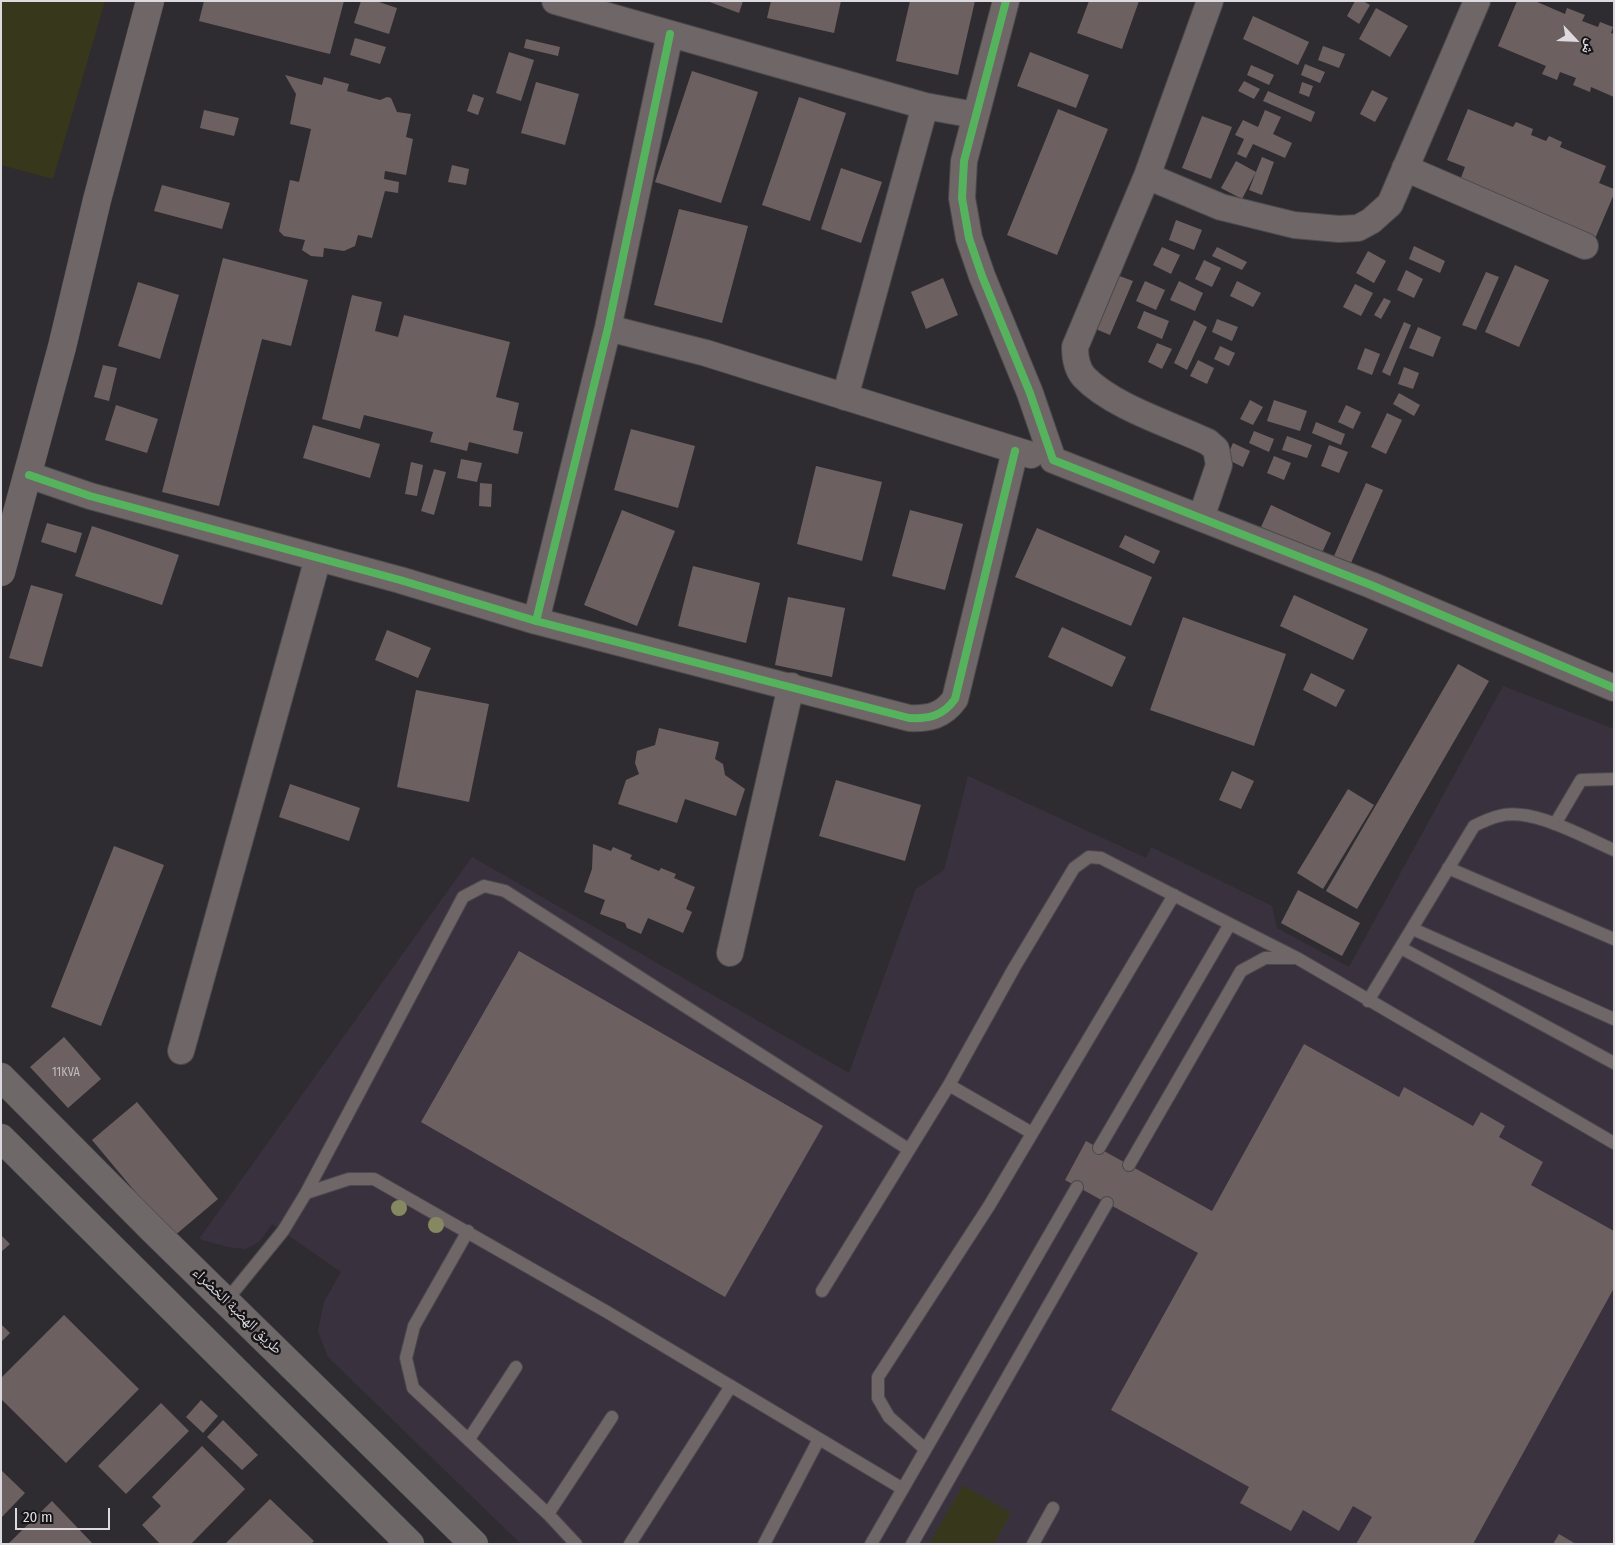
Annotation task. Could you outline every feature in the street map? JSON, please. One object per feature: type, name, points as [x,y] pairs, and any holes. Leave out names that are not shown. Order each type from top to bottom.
[{"type":"main road","name":"طريق الهضبة الخضراء","points":[[1,1077],[474,1544]]},
{"type":"main road","points":[[1,1138],[410,1544]]},
{"type":"street","points":[[1,572],[62,347],[97,200],[150,1]]},
{"type":"street","points":[[555,1],[925,106],[975,115]]},
{"type":"street","points":[[1006,1],[964,161],[962,198],[969,238],[982,276],[1030,394],[1053,460]]},
{"type":"street","points":[[1201,518],[1218,465],[1216,449],[1208,442],[1119,402],[1100,390],[1083,375],[1076,359],[1074,348],[1147,176],[1210,1]]},
{"type":"street","points":[[1147,176],[1221,207],[1294,225],[1340,229],[1358,228],[1371,221],[1390,204],[1477,1]]},
{"type":"street","points":[[536,621],[608,328],[670,34]]},
{"type":"street","points":[[845,397],[925,106]]},
{"type":"street","points":[[1405,168],[1585,246]]},
{"type":"street","points":[[608,328],[706,353],[1015,451],[1053,460],[1370,585],[1614,688]]},
{"type":"street","points":[[28,475],[90,496],[318,558],[536,621],[909,718],[929,718],[945,711],[955,699],[1015,451]]},
{"type":"street","points":[[181,1051],[318,558]]},
{"type":"street","points":[[730,953],[791,686]]},
{"type":"lane","points":[[1555,824],[1581,780],[1614,778]]},
{"type":"lane","points":[[1368,1001],[1474,826],[1500,815],[1524,815],[1555,824],[1614,850]]},
{"type":"lane","points":[[822,1291],[949,1085],[1014,968],[1074,868],[1089,857],[1101,858],[1297,958],[1614,1143]]},
{"type":"lane","points":[[1448,868],[1614,939]]},
{"type":"lane","points":[[226,1301],[283,1231],[306,1193],[463,897],[484,886],[505,891],[908,1149]]},
{"type":"lane","points":[[925,1449],[890,1417],[878,1398],[878,1378],[989,1206],[1174,895]]},
{"type":"lane","points":[[1099,1148],[1230,924]]},
{"type":"lane","points":[[1413,928],[1614,1019]]},
{"type":"lane","points":[[1401,948],[1614,1063]]},
{"type":"lane","points":[[1129,1164],[1241,971],[1264,958],[1297,958]]},
{"type":"lane","points":[[949,1085],[1032,1133]]},
{"type":"lane","points":[[306,1193],[349,1179],[374,1179],[468,1231],[903,1489]]},
{"type":"lane","points":[[871,1544],[1078,1186]]},
{"type":"lane","points":[[912,1544],[1107,1203]]},
{"type":"lane","points":[[468,1231],[414,1326],[406,1358],[413,1388],[548,1514],[576,1544]]},
{"type":"lane","points":[[469,1439],[516,1367]]},
{"type":"lane","points":[[630,1544],[731,1386]]},
{"type":"lane","points":[[548,1514],[612,1417]]},
{"type":"lane","points":[[764,1544],[819,1440]]},
{"type":"lane","points":[[1033,1544],[1053,1508]]},
{"type":"shaded area","points":[[1503,686],[1614,729],[1614,1544],[521,1544],[328,1357],[318,1331],[324,1302],[341,1272],[272,1224],[259,1242],[245,1249],[228,1247],[199,1239],[472,857],[849,1073],[916,889],[944,870],[968,776],[1146,858],[1151,847],[1272,906],[1277,928],[1349,967]]},
{"type":"green space","points":[[1,1],[105,1],[53,179],[1,165]]},
{"type":"green space","points":[[963,1485],[1011,1513],[994,1544],[929,1544]]},
{"type":"building","points":[[204,1],[344,1],[330,54],[199,21]]},
{"type":"building","points":[[361,1],[376,1],[397,8],[389,34],[354,23]]},
{"type":"building","points":[[707,1],[743,1],[739,13]]},
{"type":"building","points":[[771,1],[841,1],[834,33],[767,18]]},
{"type":"building","points":[[910,1],[975,1],[958,75],[896,61]]},
{"type":"building","points":[[1089,1],[1139,1],[1122,49],[1077,33]]},
{"type":"building","points":[[1355,1],[1363,1],[1370,5],[1359,24],[1347,16]]},
{"type":"building","points":[[1517,1],[1535,1],[1565,14],[1567,8],[1585,15],[1582,21],[1598,27],[1600,22],[1613,27],[1611,33],[1614,34],[1614,97],[1591,87],[1590,92],[1573,85],[1576,78],[1560,72],[1557,80],[1542,74],[1546,66],[1498,46]]},
{"type":"building","points":[[1376,8],[1408,26],[1390,57],[1359,39]]},
{"type":"building","points":[[1253,16],[1309,42],[1298,65],[1243,39]]},
{"type":"building","points":[[355,38],[386,47],[380,64],[350,55]]},
{"type":"building","points":[[526,39],[560,47],[558,56],[524,48]]},
{"type":"building","points":[[1323,46],[1345,54],[1339,68],[1318,60]]},
{"type":"building","points":[[509,52],[534,60],[521,101],[496,93]]},
{"type":"building","points":[[1030,52],[1089,75],[1076,108],[1017,86]]},
{"type":"building","points":[[1305,64],[1325,72],[1320,83],[1301,75]]},
{"type":"building","points":[[1251,65],[1274,75],[1269,85],[1247,75]]},
{"type":"building","points":[[692,71],[758,92],[721,203],[655,182]]},
{"type":"building","points":[[285,75],[322,85],[324,77],[349,84],[347,91],[380,100],[387,97],[391,98],[397,112],[411,114],[406,137],[413,139],[406,175],[385,171],[384,179],[399,182],[398,193],[385,191],[372,238],[358,235],[355,246],[344,251],[324,248],[323,257],[311,256],[302,250],[305,240],[284,236],[279,231],[290,180],[299,182],[311,129],[290,124],[296,94]]},
{"type":"building","points":[[1244,81],[1260,89],[1254,99],[1238,91]]},
{"type":"building","points":[[536,82],[579,94],[565,145],[521,133]]},
{"type":"building","points":[[1302,82],[1313,86],[1309,97],[1299,93]]},
{"type":"building","points":[[1372,90],[1388,98],[1375,122],[1360,114]]},
{"type":"building","points":[[1268,91],[1315,112],[1311,122],[1263,101]]},
{"type":"building","points":[[473,94],[484,98],[478,115],[467,111]]},
{"type":"building","points":[[799,97],[846,113],[810,221],[762,205]]},
{"type":"building","points":[[1058,109],[1108,129],[1057,255],[1007,235]]},
{"type":"building","points":[[1468,109],[1513,127],[1516,122],[1533,129],[1531,135],[1546,141],[1549,136],[1562,142],[1560,147],[1606,166],[1599,183],[1614,189],[1614,194],[1591,248],[1455,194],[1465,167],[1447,160]]},
{"type":"building","points":[[204,110],[239,118],[234,136],[200,128]]},
{"type":"building","points":[[1265,110],[1281,117],[1273,134],[1292,143],[1285,158],[1253,144],[1246,158],[1237,154],[1244,139],[1235,135],[1243,120],[1258,127]]},
{"type":"building","points":[[1202,116],[1232,127],[1211,179],[1182,168]]},
{"type":"building","points":[[1262,157],[1274,162],[1262,195],[1249,190]]},
{"type":"building","points":[[1236,161],[1256,172],[1242,199],[1221,188]]},
{"type":"building","points":[[452,165],[469,169],[466,185],[448,182]]},
{"type":"building","points":[[841,168],[882,182],[861,243],[821,229]]},
{"type":"building","points":[[162,185],[230,203],[222,229],[154,211]]},
{"type":"building","points":[[679,209],[748,226],[722,323],[654,305]]},
{"type":"building","points":[[1176,220],[1202,230],[1194,250],[1169,240]]},
{"type":"building","points":[[1414,246],[1445,261],[1440,273],[1409,259]]},
{"type":"building","points":[[1162,247],[1180,255],[1171,274],[1153,265]]},
{"type":"building","points":[[1217,247],[1247,262],[1242,270],[1212,256]]},
{"type":"building","points":[[1368,251],[1386,261],[1374,283],[1356,273]]},
{"type":"building","points":[[223,258],[308,280],[291,346],[262,339],[219,506],[162,492]]},
{"type":"building","points":[[1204,260],[1221,268],[1212,287],[1195,279]]},
{"type":"building","points":[[1515,265],[1549,280],[1519,347],[1485,332]]},
{"type":"building","points":[[1406,270],[1423,279],[1414,298],[1397,290]]},
{"type":"building","points":[[1486,272],[1499,277],[1476,330],[1462,325]]},
{"type":"building","points":[[1114,274],[1133,281],[1110,335],[1091,327]]},
{"type":"building","points":[[943,278],[958,315],[926,329],[911,292]]},
{"type":"building","points":[[1145,281],[1165,290],[1156,310],[1136,301]]},
{"type":"building","points":[[1179,281],[1203,293],[1195,311],[1170,300]]},
{"type":"building","points":[[1237,281],[1261,293],[1253,307],[1230,296]]},
{"type":"building","points":[[138,282],[179,295],[160,359],[118,346]]},
{"type":"building","points":[[1355,284],[1373,293],[1361,316],[1343,307]]},
{"type":"building","points":[[352,295],[382,302],[375,331],[398,337],[404,315],[510,342],[496,397],[519,403],[513,430],[523,432],[518,454],[469,442],[467,451],[430,442],[433,432],[364,415],[360,429],[322,419]]},
{"type":"building","points":[[1384,298],[1391,301],[1381,319],[1374,315]]},
{"type":"building","points":[[1144,311],[1169,321],[1162,339],[1137,328]]},
{"type":"building","points":[[1217,319],[1238,327],[1232,341],[1212,332]]},
{"type":"building","points":[[1194,320],[1207,327],[1187,370],[1174,363]]},
{"type":"building","points":[[1404,322],[1411,325],[1390,376],[1382,372]]},
{"type":"building","points":[[1418,327],[1441,337],[1433,357],[1409,348]]},
{"type":"building","points":[[1157,343],[1172,349],[1162,369],[1148,362]]},
{"type":"building","points":[[1220,346],[1235,353],[1229,366],[1214,359]]},
{"type":"building","points":[[1365,348],[1380,354],[1372,375],[1357,369]]},
{"type":"building","points":[[1198,360],[1214,368],[1207,384],[1190,376]]},
{"type":"building","points":[[103,365],[117,368],[109,401],[94,397]]},
{"type":"building","points":[[1404,367],[1419,373],[1413,389],[1398,384]]},
{"type":"building","points":[[1399,393],[1420,405],[1414,416],[1393,404]]},
{"type":"building","points":[[1250,400],[1263,407],[1253,425],[1240,419]]},
{"type":"building","points":[[1274,400],[1307,411],[1300,431],[1267,421]]},
{"type":"building","points":[[116,405],[158,419],[147,453],[105,440]]},
{"type":"building","points":[[1346,405],[1361,412],[1353,429],[1338,422]]},
{"type":"building","points":[[1387,413],[1402,420],[1386,454],[1371,447]]},
{"type":"building","points":[[1316,422],[1345,434],[1341,445],[1312,433]]},
{"type":"building","points":[[313,425],[380,444],[370,478],[303,458]]},
{"type":"building","points":[[631,429],[695,446],[678,508],[614,490]]},
{"type":"building","points":[[1254,431],[1274,439],[1269,452],[1249,443]]},
{"type":"building","points":[[1287,436],[1312,445],[1307,458],[1282,450]]},
{"type":"building","points":[[1233,443],[1250,451],[1243,467],[1226,459]]},
{"type":"building","points":[[1329,445],[1348,452],[1339,473],[1321,466]]},
{"type":"building","points":[[1274,456],[1291,463],[1284,480],[1267,473]]},
{"type":"building","points":[[461,459],[482,463],[477,482],[457,478]]},
{"type":"building","points":[[411,462],[423,465],[417,496],[405,494]]},
{"type":"building","points":[[816,466],[882,482],[862,561],[797,544]]},
{"type":"building","points":[[434,469],[446,472],[434,515],[421,511]]},
{"type":"building","points":[[480,483],[492,484],[491,507],[479,506]]},
{"type":"building","points":[[1366,483],[1383,490],[1351,563],[1334,556]]},
{"type":"building","points":[[1271,505],[1331,533],[1321,555],[1261,527]]},
{"type":"building","points":[[622,510],[675,531],[637,626],[584,605]]},
{"type":"building","points":[[910,510],[963,524],[945,590],[892,576]]},
{"type":"building","points":[[47,523],[82,533],[76,553],[41,542]]},
{"type":"building","points":[[92,526],[179,555],[162,605],[75,576]]},
{"type":"building","points":[[1037,528],[1152,577],[1131,626],[1015,577]]},
{"type":"building","points":[[1125,535],[1160,551],[1154,564],[1119,547]]},
{"type":"building","points":[[693,566],[760,583],[746,643],[678,626]]},
{"type":"building","points":[[31,585],[63,594],[42,667],[9,658]]},
{"type":"building","points":[[1294,595],[1368,629],[1353,660],[1280,626]]},
{"type":"building","points":[[788,597],[845,608],[832,677],[775,665]]},
{"type":"building","points":[[1183,617],[1286,654],[1254,746],[1150,710]]},
{"type":"building","points":[[1062,627],[1126,657],[1112,687],[1048,657]]},
{"type":"building","points":[[387,630],[431,648],[418,678],[375,660]]},
{"type":"building","points":[[1458,664],[1489,681],[1357,909],[1326,891]]},
{"type":"building","points":[[1311,673],[1345,690],[1336,707],[1303,690]]},
{"type":"building","points":[[416,690],[489,704],[469,802],[397,787]]},
{"type":"building","points":[[659,728],[719,742],[715,759],[723,764],[725,775],[745,789],[736,816],[685,799],[677,823],[618,804],[626,780],[639,774],[635,763],[637,751],[655,745]]},
{"type":"building","points":[[1232,771],[1254,781],[1241,809],[1219,800]]},
{"type":"building","points":[[836,780],[921,805],[905,861],[819,836]]},
{"type":"building","points":[[290,784],[360,808],[349,841],[279,817]]},
{"type":"building","points":[[1348,789],[1374,805],[1323,889],[1297,873]]},
{"type":"building","points":[[593,844],[611,851],[613,847],[632,855],[630,859],[659,871],[661,868],[676,874],[674,878],[695,887],[686,909],[692,912],[683,933],[648,918],[641,934],[627,928],[625,923],[600,914],[605,900],[584,892],[592,869]]},
{"type":"building","points":[[114,846],[164,865],[101,1026],[51,1007]]},
{"type":"building","points":[[1298,890],[1360,923],[1342,956],[1281,923]]},
{"type":"building","points":[[519,951],[823,1126],[725,1297],[421,1122]]},
{"type":"building","points":[[64,1037],[101,1079],[68,1108],[30,1067]]},
{"type":"building","points":[[1304,1044],[1399,1097],[1404,1087],[1473,1126],[1481,1112],[1505,1126],[1499,1137],[1543,1162],[1531,1185],[1614,1231],[1614,1288],[1473,1544],[1356,1544],[1372,1517],[1353,1506],[1339,1531],[1303,1510],[1291,1531],[1240,1503],[1249,1487],[1111,1410],[1198,1253],[1065,1180],[1086,1141],[1212,1211]]},
{"type":"building","points":[[137,1102],[218,1199],[173,1237],[92,1140]]},
{"type":"building","points":[[1,1235],[10,1244],[1,1252]]},
{"type":"building","points":[[64,1315],[139,1389],[66,1463],[1,1399],[1,1378]]},
{"type":"building","points":[[1,1324],[10,1333],[1,1342]]},
{"type":"building","points":[[201,1400],[218,1416],[203,1433],[186,1417]]},
{"type":"building","points":[[161,1403],[189,1431],[126,1494],[98,1466]]},
{"type":"building","points":[[223,1420],[258,1455],[242,1470],[207,1437]]},
{"type":"building","points":[[202,1446],[245,1489],[191,1544],[160,1544],[142,1525],[161,1506],[152,1497]]},
{"type":"building","points":[[1,1470],[25,1493],[1,1518]]},
{"type":"building","points":[[270,1499],[314,1541],[311,1544],[225,1544]]},
{"type":"building","points":[[52,1501],[93,1544],[8,1544]]},
{"type":"building","points":[[1559,1534],[1576,1544],[1553,1544]]},
{"type":"cycle path","points":[[1006,1],[964,161],[962,198],[969,238],[982,276],[1030,393],[1053,460],[1371,585],[1614,688]]},
{"type":"cycle path","points":[[536,621],[608,328],[670,34]]},
{"type":"cycle path","points":[[29,475],[90,496],[400,580],[536,621],[909,718],[916,718],[929,717],[940,713],[955,699],[1015,451]]}]
